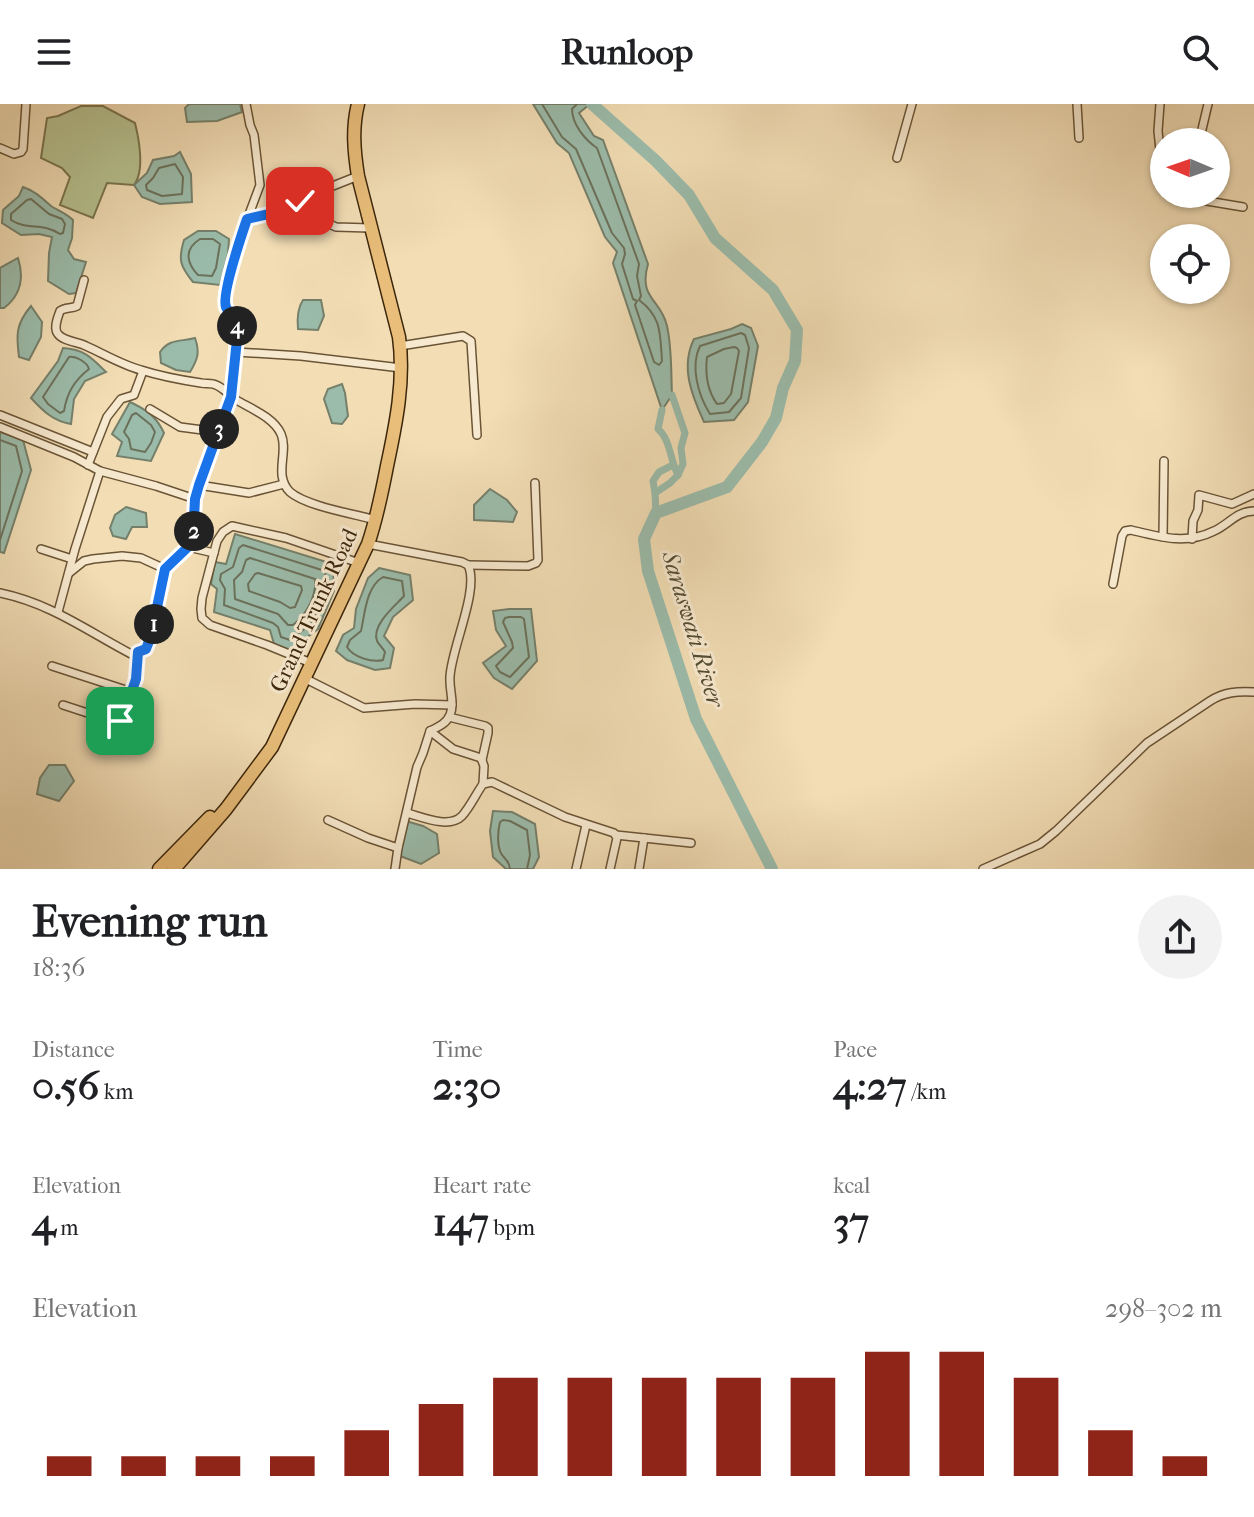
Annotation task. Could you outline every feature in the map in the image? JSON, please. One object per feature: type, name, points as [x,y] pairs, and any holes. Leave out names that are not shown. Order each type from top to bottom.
[{"type":"highway","name":"Grand Trunk Road","points":[[239,791],[272,747],[368,544],[396,425],[400,346],[358,176],[354,141],[358,104]]},
{"type":"highway","points":[[184,869],[256,776],[272,747]]},
{"type":"highway","points":[[159,869],[239,791]]},
{"type":"highway","points":[[174,869],[239,791]]},
{"type":"street","points":[[0,148],[14,154],[23,149],[26,104]]},
{"type":"street","points":[[0,593],[58,612],[133,655],[146,649],[165,569],[188,547],[195,526],[195,499],[199,485],[231,397],[238,330],[225,305],[225,295],[260,185],[254,135],[246,104]]},
{"type":"street","points":[[897,158],[912,104]]},
{"type":"street","points":[[1077,104],[1079,138]]},
{"type":"street","points":[[1158,128],[1160,104]]},
{"type":"street","points":[[1202,128],[1208,104]]},
{"type":"street","points":[[295,208],[305,197],[358,176]]},
{"type":"street","points":[[1230,205],[1243,207]]},
{"type":"street","points":[[247,219],[295,208],[336,227],[370,228]]},
{"type":"street","points":[[84,280],[77,306],[60,311],[56,332],[60,336],[143,371],[215,384],[224,389],[279,430],[283,443],[281,470],[284,484],[298,498],[376,520]]},
{"type":"street","points":[[400,346],[456,337],[469,339],[473,351],[477,435]]},
{"type":"street","points":[[236,352],[401,368]]},
{"type":"street","points":[[88,465],[107,417],[121,399],[134,395],[143,371]]},
{"type":"street","points":[[150,409],[180,427],[218,432]]},
{"type":"street","points":[[0,415],[93,452]]},
{"type":"street","points":[[0,427],[100,471],[195,499]]},
{"type":"street","points":[[1163,537],[1164,461]]},
{"type":"street","points":[[58,612],[100,471]]},
{"type":"street","points":[[368,544],[468,565],[528,566],[538,560],[535,483]]},
{"type":"street","points":[[199,485],[249,493],[284,484]]},
{"type":"street","points":[[1192,539],[1199,495],[1232,504],[1254,494]]},
{"type":"street","points":[[1113,584],[1122,533],[1131,530],[1192,539],[1217,530],[1243,512],[1254,511]]},
{"type":"street","points":[[311,663],[210,625],[202,618],[202,598],[217,541],[232,526],[286,538],[359,563]]},
{"type":"street","points":[[188,547],[214,553]]},
{"type":"street","points":[[41,549],[72,559]]},
{"type":"street","points":[[69,573],[84,561],[122,556],[141,558],[165,569]]},
{"type":"street","points":[[395,869],[417,767],[430,731],[445,723],[452,705],[450,676],[472,575],[468,565]]},
{"type":"street","points":[[63,705],[120,721],[136,679],[138,652]]},
{"type":"street","points":[[52,666],[132,692]]},
{"type":"street","points":[[304,678],[364,708],[452,705]]},
{"type":"street","points":[[983,869],[1040,844],[1147,743],[1218,695],[1254,692]]},
{"type":"street","points":[[407,813],[453,822],[463,814],[483,784],[486,726],[449,717]]},
{"type":"street","points":[[430,731],[453,749],[482,760]]},
{"type":"street","points":[[483,784],[497,784],[565,817],[616,835],[691,843]]},
{"type":"street","points":[[328,820],[398,848]]},
{"type":"street","points":[[576,869],[586,825]]},
{"type":"street","points":[[610,869],[616,835]]},
{"type":"street","points":[[639,869],[644,838]]},
{"type":"green space","points":[[81,106],[103,106],[135,123],[139,146],[139,172],[134,185],[107,183],[93,218],[60,205],[70,177],[62,168],[41,158],[47,118]]},
{"type":"water","points":[[189,104],[240,104],[242,112],[217,121],[187,122],[185,108]]},
{"type":"water","points":[[533,104],[590,104],[579,113],[594,136],[603,140],[648,264],[648,292],[667,326],[672,395],[662,410],[613,263],[617,252],[605,237],[569,153],[557,143]]},
{"type":"water","points":[[180,152],[191,174],[192,202],[160,204],[142,197],[134,185],[147,173],[153,160]]},
{"type":"water","points":[[23,187],[73,220],[68,250],[74,259],[86,262],[76,293],[69,294],[48,281],[52,237],[21,235],[2,223],[3,210],[19,196]]},
{"type":"water","points":[[198,231],[216,231],[229,239],[220,285],[193,282],[183,267],[181,253],[184,240]]},
{"type":"water","points":[[18,258],[21,279],[17,291],[10,303],[0,308],[0,268]]},
{"type":"water","points":[[303,300],[321,300],[324,316],[318,330],[298,329],[298,314]]},
{"type":"water","points":[[31,306],[42,322],[41,337],[29,360],[19,357],[18,336],[22,318]]},
{"type":"water","points":[[742,324],[751,328],[758,346],[748,402],[734,420],[704,422],[689,381],[688,360],[694,339]]},
{"type":"water","points":[[195,338],[197,355],[190,372],[161,363],[160,352],[168,344]]},
{"type":"water","points":[[63,348],[82,352],[106,372],[85,381],[74,399],[71,424],[49,415],[31,398],[58,361]]},
{"type":"water","points":[[342,384],[348,416],[342,424],[332,423],[324,399],[328,389]]},
{"type":"water","points":[[130,402],[150,414],[164,433],[151,461],[117,456],[122,442],[112,434]]},
{"type":"water","points":[[0,432],[23,440],[31,470],[4,553],[0,552]]},
{"type":"water","points":[[490,489],[507,500],[517,512],[513,522],[474,520],[474,505]]},
{"type":"water","points":[[126,507],[146,513],[147,527],[132,527],[126,539],[113,536],[110,528],[115,515]]},
{"type":"water","points":[[235,534],[333,564],[334,591],[318,629],[290,650],[274,644],[270,630],[214,612],[217,589],[211,584],[215,562],[226,564]]},
{"type":"water","points":[[379,568],[410,575],[413,600],[393,617],[384,636],[394,648],[390,668],[375,670],[347,660],[336,651],[343,635],[354,628],[356,609],[368,578]]},
{"type":"water","points":[[531,609],[537,661],[512,689],[494,678],[483,663],[506,646],[496,630],[493,611]]},
{"type":"water","points":[[49,765],[65,765],[74,781],[59,801],[37,794],[40,778]]},
{"type":"water","points":[[493,811],[512,812],[535,824],[539,857],[533,869],[506,869],[493,857],[490,831]]},
{"type":"water","points":[[406,821],[437,834],[439,853],[421,864],[400,856]]},
{"type":"waterway","name":"Saraswati River","points":[[592,104],[689,195],[715,238],[773,290],[797,330],[795,361],[783,388],[776,418],[762,442],[727,487],[656,513],[644,539],[648,571],[696,719],[772,869]]},
{"type":"waterway","points":[[656,513],[655,493],[678,475],[683,464],[681,448],[685,433],[672,395]]},
{"type":"waterway","points":[[662,410],[658,429],[665,439],[678,475]]},
{"type":"waterway","points":[[655,493],[653,481],[659,472],[673,465]]},
{"type":"route","points":[[120,721],[134,687],[138,652],[146,649],[151,636],[165,569],[188,547],[193,537],[195,499],[231,397],[238,330],[225,305],[225,295],[242,233],[247,219],[295,208],[300,201]]}]
